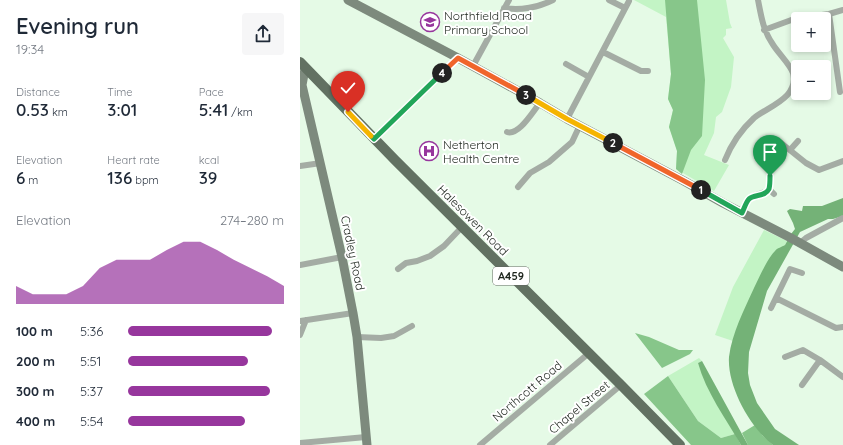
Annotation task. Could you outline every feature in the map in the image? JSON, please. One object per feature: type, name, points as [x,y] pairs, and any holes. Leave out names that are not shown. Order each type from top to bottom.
[{"type":"main road","name":"Halesowen Road","points":[[303,65],[374,139],[680,445]]},
{"type":"street","points":[[348,0],[473,66],[567,119],[843,267]]},
{"type":"street","points":[[473,66],[509,0]]},
{"type":"street","points":[[504,8],[514,9],[533,7],[553,0]]},
{"type":"street","points":[[609,0],[625,8]]},
{"type":"street","points":[[725,160],[744,128],[755,118],[787,97],[793,84],[791,68],[764,30],[758,0]]},
{"type":"street","points":[[567,119],[629,1]]},
{"type":"street","points":[[831,14],[843,10]]},
{"type":"street","points":[[764,30],[791,20]]},
{"type":"street","points":[[831,22],[840,92]]},
{"type":"street","points":[[603,52],[641,71],[648,71]]},
{"type":"street","points":[[374,139],[458,58]]},
{"type":"street","points":[[566,64],[589,77]]},
{"type":"street","name":"Cradley Road","points":[[303,65],[302,85],[354,313],[366,441]]},
{"type":"street","points":[[507,132],[512,134],[515,132],[540,103]]},
{"type":"street","points":[[518,186],[530,173],[549,162],[572,142],[580,125]]},
{"type":"street","points":[[790,150],[798,141]]},
{"type":"street","points":[[781,143],[809,165],[819,170],[843,161]]},
{"type":"street","points":[[300,166],[321,163]]},
{"type":"street","points":[[742,213],[747,201],[750,198],[765,193],[769,189],[770,176]]},
{"type":"street","points":[[769,189],[774,194]]},
{"type":"street","points":[[800,243],[806,238],[842,219]]},
{"type":"street","points":[[398,269],[406,263],[430,256],[444,246],[462,227]]},
{"type":"street","points":[[300,265],[342,257]]},
{"type":"street","points":[[771,308],[790,269],[802,273]]},
{"type":"street","points":[[776,298],[836,328],[843,327]]},
{"type":"street","points":[[300,335],[303,321],[354,313]]},
{"type":"street","points":[[357,337],[382,338],[394,336],[412,326]]},
{"type":"street","points":[[785,357],[803,350],[843,376]]},
{"type":"street","name":"Northcott Road","points":[[480,445],[589,353]]},
{"type":"street","points":[[802,384],[820,360]]},
{"type":"street","name":"Chapel Street","points":[[550,445],[621,385]]},
{"type":"street","points":[[300,443],[366,441]]},
{"type":"shaded area","points":[[634,0],[726,0],[732,28],[726,29],[726,35],[723,38],[734,57],[731,87],[722,112],[716,117],[714,133],[704,155],[729,165],[714,191],[676,169],[677,151],[669,127],[673,110],[668,99],[671,74],[666,17]]},
{"type":"shaded area","points":[[665,0],[697,0],[705,80],[702,136],[691,150],[682,174],[676,169],[677,151],[669,127],[673,110],[668,99],[671,74]]},
{"type":"shaded area","points":[[843,198],[843,216],[828,219],[800,232],[767,291],[749,352],[748,373],[750,385],[757,403],[775,429],[799,445],[773,445],[764,438],[748,417],[736,393],[729,368],[729,357],[733,339],[742,313],[766,264],[778,248],[785,245],[795,229],[787,211],[790,209],[802,211],[803,206],[822,206]]},
{"type":"shaded area","points":[[764,230],[787,241],[735,334],[733,341],[715,335],[733,287]]},
{"type":"shaded area","points":[[635,333],[649,337],[679,350],[693,350],[690,354],[662,368]]},
{"type":"shaded area","points":[[699,358],[702,361],[698,363],[709,390],[735,434],[721,438],[698,421],[668,376]]},
{"type":"shaded area","points":[[702,361],[748,445],[741,445],[711,395],[698,363]]},
{"type":"shaded area","points":[[668,376],[698,421],[721,438],[735,434],[741,445],[691,445],[644,394]]},
{"type":"shaded area","points":[[755,425],[763,436],[773,445],[748,445],[742,433]]},
{"type":"place","name":"Northfield Road Primary School","points":[[430,22]]},
{"type":"place","name":"Netherton Health Centre","points":[[429,151]]},
{"type":"route","points":[[348,112],[374,139],[458,58],[567,119],[742,213],[747,201],[750,198],[761,195],[769,189],[770,176]]}]
